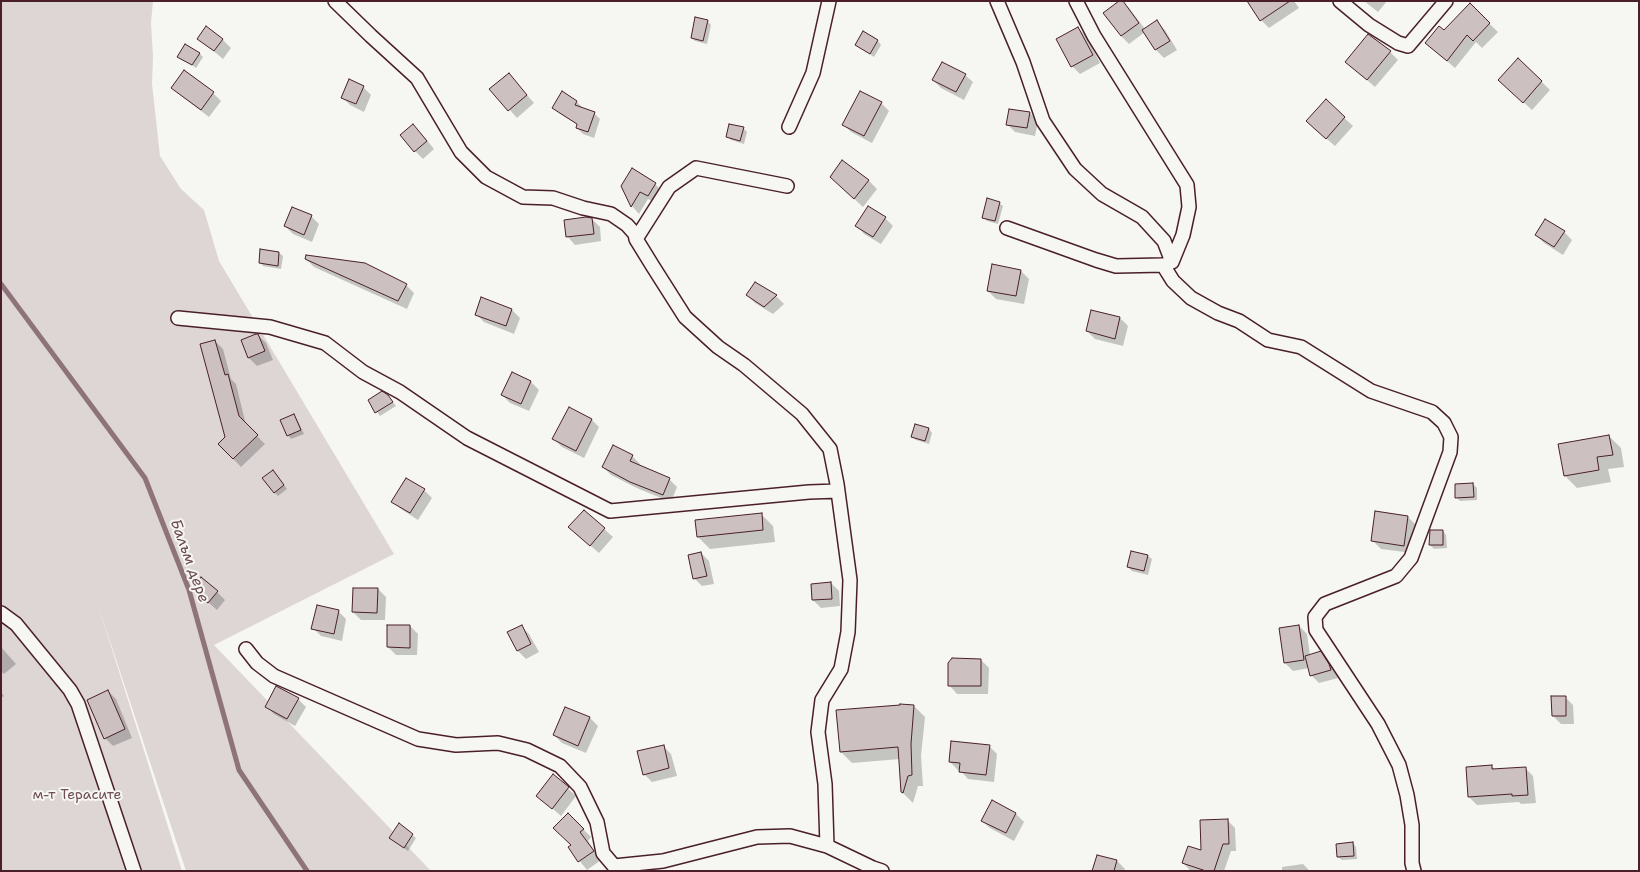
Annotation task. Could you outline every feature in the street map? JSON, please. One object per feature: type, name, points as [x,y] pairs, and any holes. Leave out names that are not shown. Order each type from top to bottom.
[{"type":"street","points":[[335,1],[417,78],[461,152],[486,177],[523,196],[554,198],[583,208],[611,214],[627,225],[635,234],[636,239],[685,317],[718,347],[744,366],[802,414],[830,449],[838,491],[850,580],[848,632],[841,669],[822,700],[818,732],[825,784],[827,846]]},
{"type":"street","points":[[789,127],[813,72],[829,1]]},
{"type":"street","points":[[997,1],[1023,62],[1043,121],[1075,168],[1081,174],[1102,194],[1142,217],[1164,241],[1167,263],[1173,281],[1191,298],[1218,313],[1239,321],[1268,340],[1301,347],[1370,391],[1432,412],[1444,423],[1451,437],[1450,452],[1411,558],[1396,576],[1325,604],[1315,617],[1316,630],[1378,724],[1399,765],[1407,795],[1412,825],[1412,863],[1414,871]]},
{"type":"street","points":[[1076,1],[1094,36],[1187,185],[1189,207],[1183,235],[1167,263]]},
{"type":"street","points":[[1340,1],[1369,25],[1398,43],[1408,46],[1446,1]]},
{"type":"street","points":[[636,239],[669,187],[696,168],[787,186]]},
{"type":"street","points":[[1007,228],[1116,266],[1167,263]]},
{"type":"street","points":[[178,318],[270,327],[325,343],[363,372],[400,392],[467,438],[610,512],[809,492],[838,491]]},
{"type":"street","points":[[1,613],[16,624],[70,690],[78,704],[134,871]]},
{"type":"street","points":[[246,649],[257,663],[274,676],[418,739],[456,745],[498,744],[527,750],[560,766],[580,786],[597,822],[603,853],[614,866],[663,861],[757,837],[790,836],[827,846],[882,871]]},
{"type":"green space","name":"м-т Терасите","points":[[1,1],[153,1],[151,23],[153,57],[152,84],[160,156],[181,189],[204,210],[219,261],[394,554],[214,645],[431,871],[186,871],[98,605],[182,871],[1,871]]},
{"type":"building","points":[[1119,1],[1123,1],[1139,23],[1121,36],[1103,13]]},
{"type":"building","points":[[1247,1],[1290,1],[1260,21]]},
{"type":"building","points":[[1470,3],[1490,23],[1473,41],[1467,35],[1447,61],[1425,43],[1439,26],[1444,30]]},
{"type":"building","points":[[695,17],[708,20],[703,41],[691,38]]},
{"type":"building","points":[[1157,20],[1170,41],[1155,50],[1142,30]]},
{"type":"building","points":[[206,26],[223,39],[214,51],[197,39]]},
{"type":"building","points":[[1078,27],[1093,55],[1071,67],[1056,39]]},
{"type":"building","points":[[863,31],[878,40],[870,54],[855,45]]},
{"type":"building","points":[[1368,34],[1391,51],[1367,80],[1345,62]]},
{"type":"building","points":[[185,44],[200,53],[192,65],[177,57]]},
{"type":"building","points":[[1518,58],[1542,81],[1523,103],[1498,80]]},
{"type":"building","points":[[942,62],[966,74],[956,92],[932,80]]},
{"type":"building","points":[[184,70],[214,92],[201,110],[171,88]]},
{"type":"building","points":[[509,73],[527,95],[508,111],[489,89]]},
{"type":"building","points":[[349,79],[364,86],[356,104],[341,98]]},
{"type":"building","points":[[562,91],[577,101],[575,105],[595,112],[588,132],[576,128],[577,124],[552,108]]},
{"type":"building","points":[[860,91],[882,102],[864,136],[842,125]]},
{"type":"building","points":[[1326,99],[1345,117],[1326,139],[1306,121]]},
{"type":"building","points":[[1009,109],[1030,112],[1027,128],[1006,125]]},
{"type":"building","points":[[413,124],[427,141],[414,152],[400,135]]},
{"type":"building","points":[[729,124],[744,127],[740,141],[726,137]]},
{"type":"building","points":[[842,160],[869,180],[854,199],[830,177]]},
{"type":"building","points":[[632,168],[656,183],[648,196],[640,192],[631,207],[621,186]]},
{"type":"building","points":[[987,198],[1000,202],[995,221],[982,218]]},
{"type":"building","points":[[868,206],[886,217],[873,237],[855,226]]},
{"type":"building","points":[[292,207],[312,215],[304,235],[284,226]]},
{"type":"building","points":[[586,217],[592,218],[594,234],[566,237],[564,220]]},
{"type":"building","points":[[1545,219],[1565,231],[1554,247],[1535,235]]},
{"type":"building","points":[[260,249],[279,252],[278,266],[259,263]]},
{"type":"building","points":[[306,255],[365,263],[407,284],[398,301],[305,259]]},
{"type":"building","points":[[992,264],[1021,270],[1016,296],[987,291]]},
{"type":"building","points":[[755,282],[777,295],[764,307],[746,295]]},
{"type":"building","points":[[481,297],[512,309],[506,326],[475,315]]},
{"type":"building","points":[[1091,310],[1120,317],[1115,339],[1086,331]]},
{"type":"building","points":[[258,334],[265,351],[248,358],[241,340]]},
{"type":"building","points":[[215,340],[225,375],[228,374],[239,416],[258,435],[233,459],[218,444],[225,437],[200,344]]},
{"type":"building","points":[[512,372],[531,381],[521,404],[501,395]]},
{"type":"building","points":[[382,391],[388,395],[393,402],[375,413],[368,400]]},
{"type":"building","points":[[569,407],[592,419],[576,451],[552,439]]},
{"type":"building","points":[[294,414],[301,430],[287,436],[280,420]]},
{"type":"building","points":[[915,424],[929,428],[925,441],[911,437]]},
{"type":"building","points":[[1609,435],[1613,455],[1597,457],[1599,470],[1564,476],[1558,444]]},
{"type":"building","points":[[613,445],[633,455],[630,461],[670,478],[663,495],[630,482],[602,467]]},
{"type":"building","points":[[273,470],[284,485],[274,493],[262,478]]},
{"type":"building","points":[[406,478],[425,489],[410,513],[391,502]]},
{"type":"building","points":[[1473,483],[1474,497],[1455,498],[1455,484]]},
{"type":"building","points":[[584,510],[605,528],[590,546],[568,527]]},
{"type":"building","points":[[1375,511],[1408,516],[1404,546],[1371,541]]},
{"type":"building","points":[[762,513],[763,530],[697,537],[695,520]]},
{"type":"building","points":[[1430,530],[1443,530],[1443,545],[1429,545]]},
{"type":"building","points":[[1131,551],[1148,555],[1144,571],[1127,567]]},
{"type":"building","points":[[701,552],[707,576],[693,579],[688,555]]},
{"type":"building","points":[[201,577],[218,591],[208,603],[192,590]]},
{"type":"building","points":[[831,582],[832,599],[812,600],[811,584]]},
{"type":"building","points":[[353,588],[378,588],[377,613],[352,612]]},
{"type":"building","points":[[317,605],[339,610],[334,634],[311,629]]},
{"type":"building","points":[[387,625],[410,625],[410,648],[387,647]]},
{"type":"building","points":[[522,625],[531,644],[517,651],[507,632]]},
{"type":"building","points":[[1299,625],[1304,660],[1284,663],[1279,628]]},
{"type":"building","points":[[1321,651],[1331,670],[1310,676],[1305,656]]},
{"type":"building","points":[[952,658],[981,659],[981,686],[948,686],[948,663]]},
{"type":"building","points":[[276,686],[299,698],[287,719],[265,707]]},
{"type":"building","points":[[108,690],[125,729],[104,739],[87,700]]},
{"type":"building","points":[[1551,696],[1566,696],[1566,716],[1552,716]]},
{"type":"building","points":[[900,704],[914,705],[911,744],[912,775],[908,776],[903,793],[901,792],[898,747],[840,752],[836,710]]},
{"type":"building","points":[[565,707],[590,717],[578,746],[553,735]]},
{"type":"building","points":[[951,741],[990,745],[986,775],[959,772],[960,763],[949,762]]},
{"type":"building","points":[[664,745],[669,768],[643,775],[637,751]]},
{"type":"building","points":[[1492,765],[1492,769],[1526,767],[1528,795],[1512,796],[1512,794],[1468,797],[1466,767]]},
{"type":"building","points":[[553,774],[569,787],[552,809],[536,796]]},
{"type":"building","points":[[992,800],[1016,813],[1006,833],[981,821]]},
{"type":"building","points":[[568,813],[584,829],[580,832],[594,851],[578,862],[568,847],[571,845],[553,828]]},
{"type":"building","points":[[1228,819],[1229,844],[1223,844],[1214,871],[1206,871],[1182,863],[1188,846],[1201,850],[1200,820]]},
{"type":"building","points":[[399,823],[413,834],[404,848],[389,838]]},
{"type":"building","points":[[1353,842],[1354,856],[1337,857],[1336,844]]},
{"type":"building","points":[[1097,855],[1117,860],[1114,871],[1092,871]]},
{"type":"waterway","name":"Балъм дере","points":[[1,284],[145,478],[189,590],[239,770],[307,871]]}]
